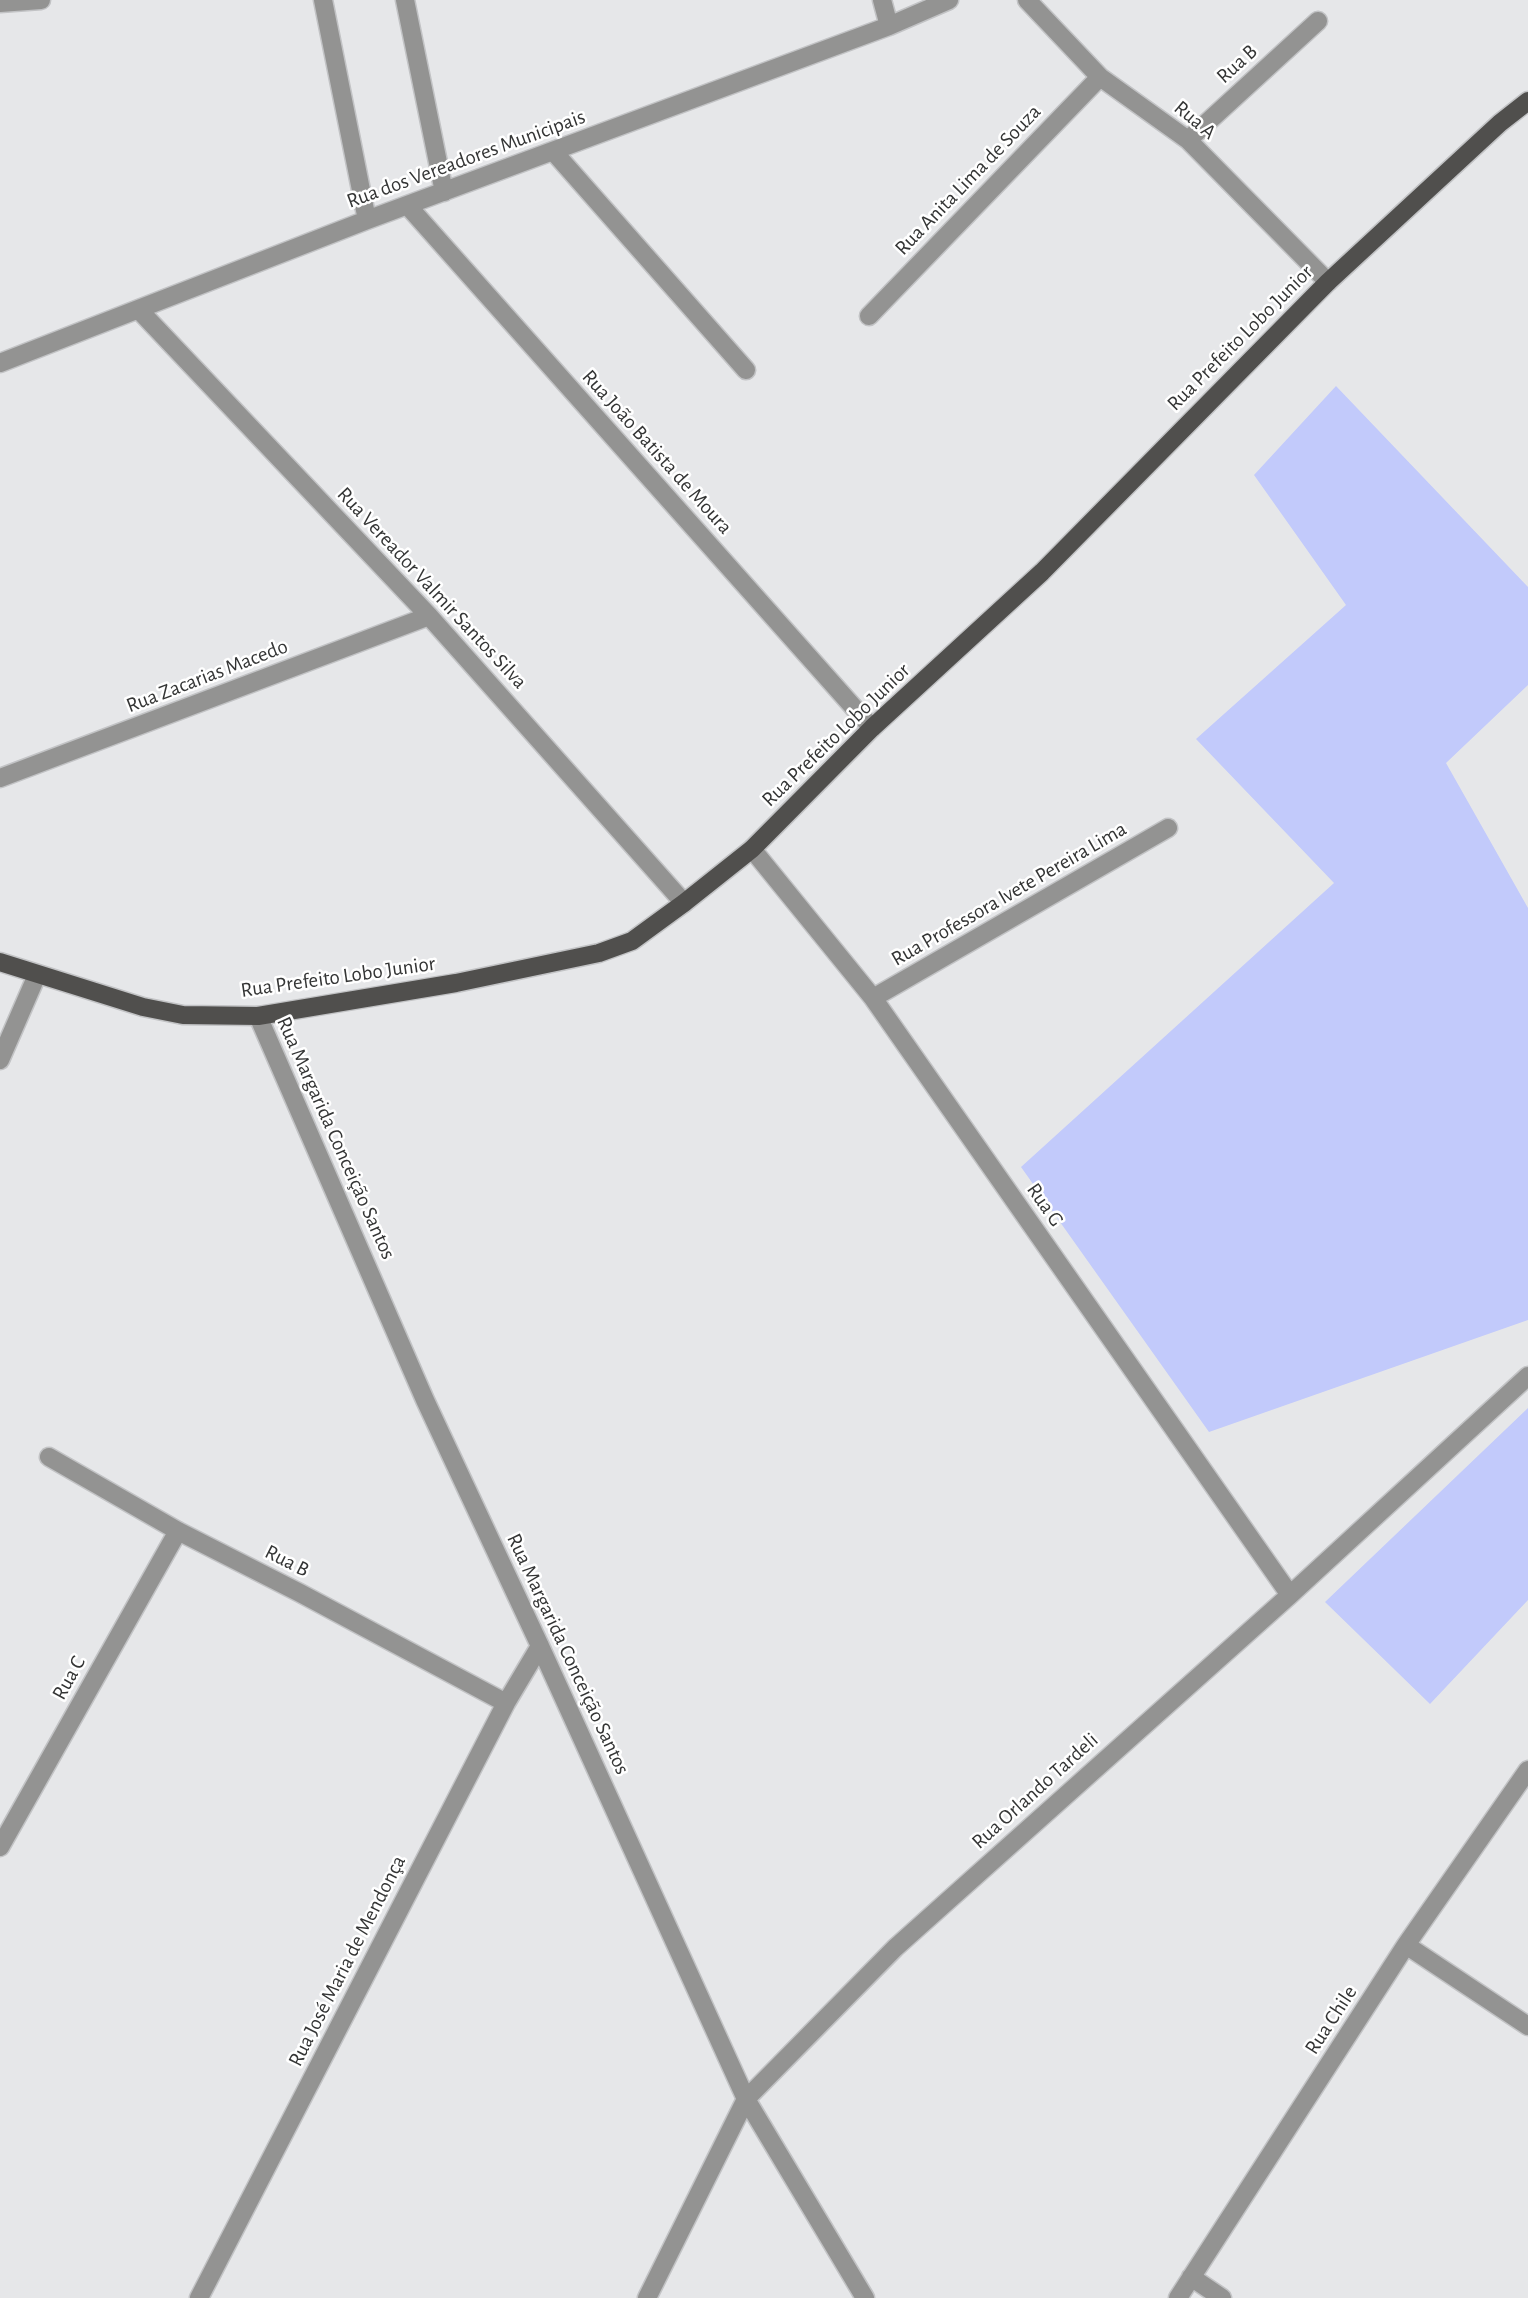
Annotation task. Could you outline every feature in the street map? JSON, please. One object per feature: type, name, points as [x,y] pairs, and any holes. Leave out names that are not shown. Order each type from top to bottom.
[{"type":"main road","name":"Rua Prefeito Lobo Junior","points":[[0,962],[143,1007],[183,1015],[258,1016],[456,983],[599,953],[632,941],[752,849],[872,728],[1042,572],[1328,282],[1500,123],[1528,101]]},
{"type":"street","points":[[0,3],[41,0]]},
{"type":"street","points":[[324,0],[368,220]]},
{"type":"street","points":[[405,0],[444,192]]},
{"type":"street","points":[[882,0],[889,26]]},
{"type":"street","name":"Rua dos Vereadores Municipais","points":[[0,363],[368,220],[889,26],[949,0]]},
{"type":"street","name":"Rua A","points":[[1027,0],[1100,77],[1188,140],[1328,282]]},
{"type":"street","name":"Rua B","points":[[1188,140],[1318,21]]},
{"type":"street","name":"Rua Anita Lima de Souza","points":[[869,316],[1100,77]]},
{"type":"street","points":[[553,151],[746,370]]},
{"type":"street","name":"Rua João Batista de Moura","points":[[408,206],[872,728]]},
{"type":"street","name":"Rua Vereador Valmir Santos Silva","points":[[139,310],[429,616],[684,903]]},
{"type":"street","name":"Rua Zacarias Macedo","points":[[0,778],[429,616]]},
{"type":"street","name":"Rua Professora Ivete Pereira Lima","points":[[873,998],[1168,828]]},
{"type":"street","name":"Rua G","points":[[752,849],[873,998],[1290,1595]]},
{"type":"street","points":[[0,1060],[37,975]]},
{"type":"street","name":"Rua Margarida Conceição Santos","points":[[258,1016],[425,1400],[746,2099],[865,2298]]},
{"type":"street","name":"Rua Orlando Tardeli","points":[[647,2298],[746,2099],[895,1948],[1290,1595],[1528,1376]]},
{"type":"street","name":"Rua B","points":[[49,1457],[178,1531],[506,1703]]},
{"type":"street","name":"Rua C","points":[[0,1847],[178,1531]]},
{"type":"street","name":"Rua José Maria de Mendonça","points":[[199,2298],[506,1703],[540,1646]]},
{"type":"street","name":"Rua Chile","points":[[1178,2298],[1406,1945],[1528,1770]]},
{"type":"street","points":[[1406,1945],[1528,2026]]},
{"type":"street","points":[[1191,2277],[1222,2298]]},
{"type":"shaded area","points":[[1336,386],[1528,587],[1528,685],[1446,763],[1528,908],[1528,1320],[1209,1432],[1021,1167],[1334,883],[1196,739],[1346,605],[1254,475]]},
{"type":"shaded area","points":[[1528,1408],[1528,1600],[1430,1704],[1325,1602]]}]
